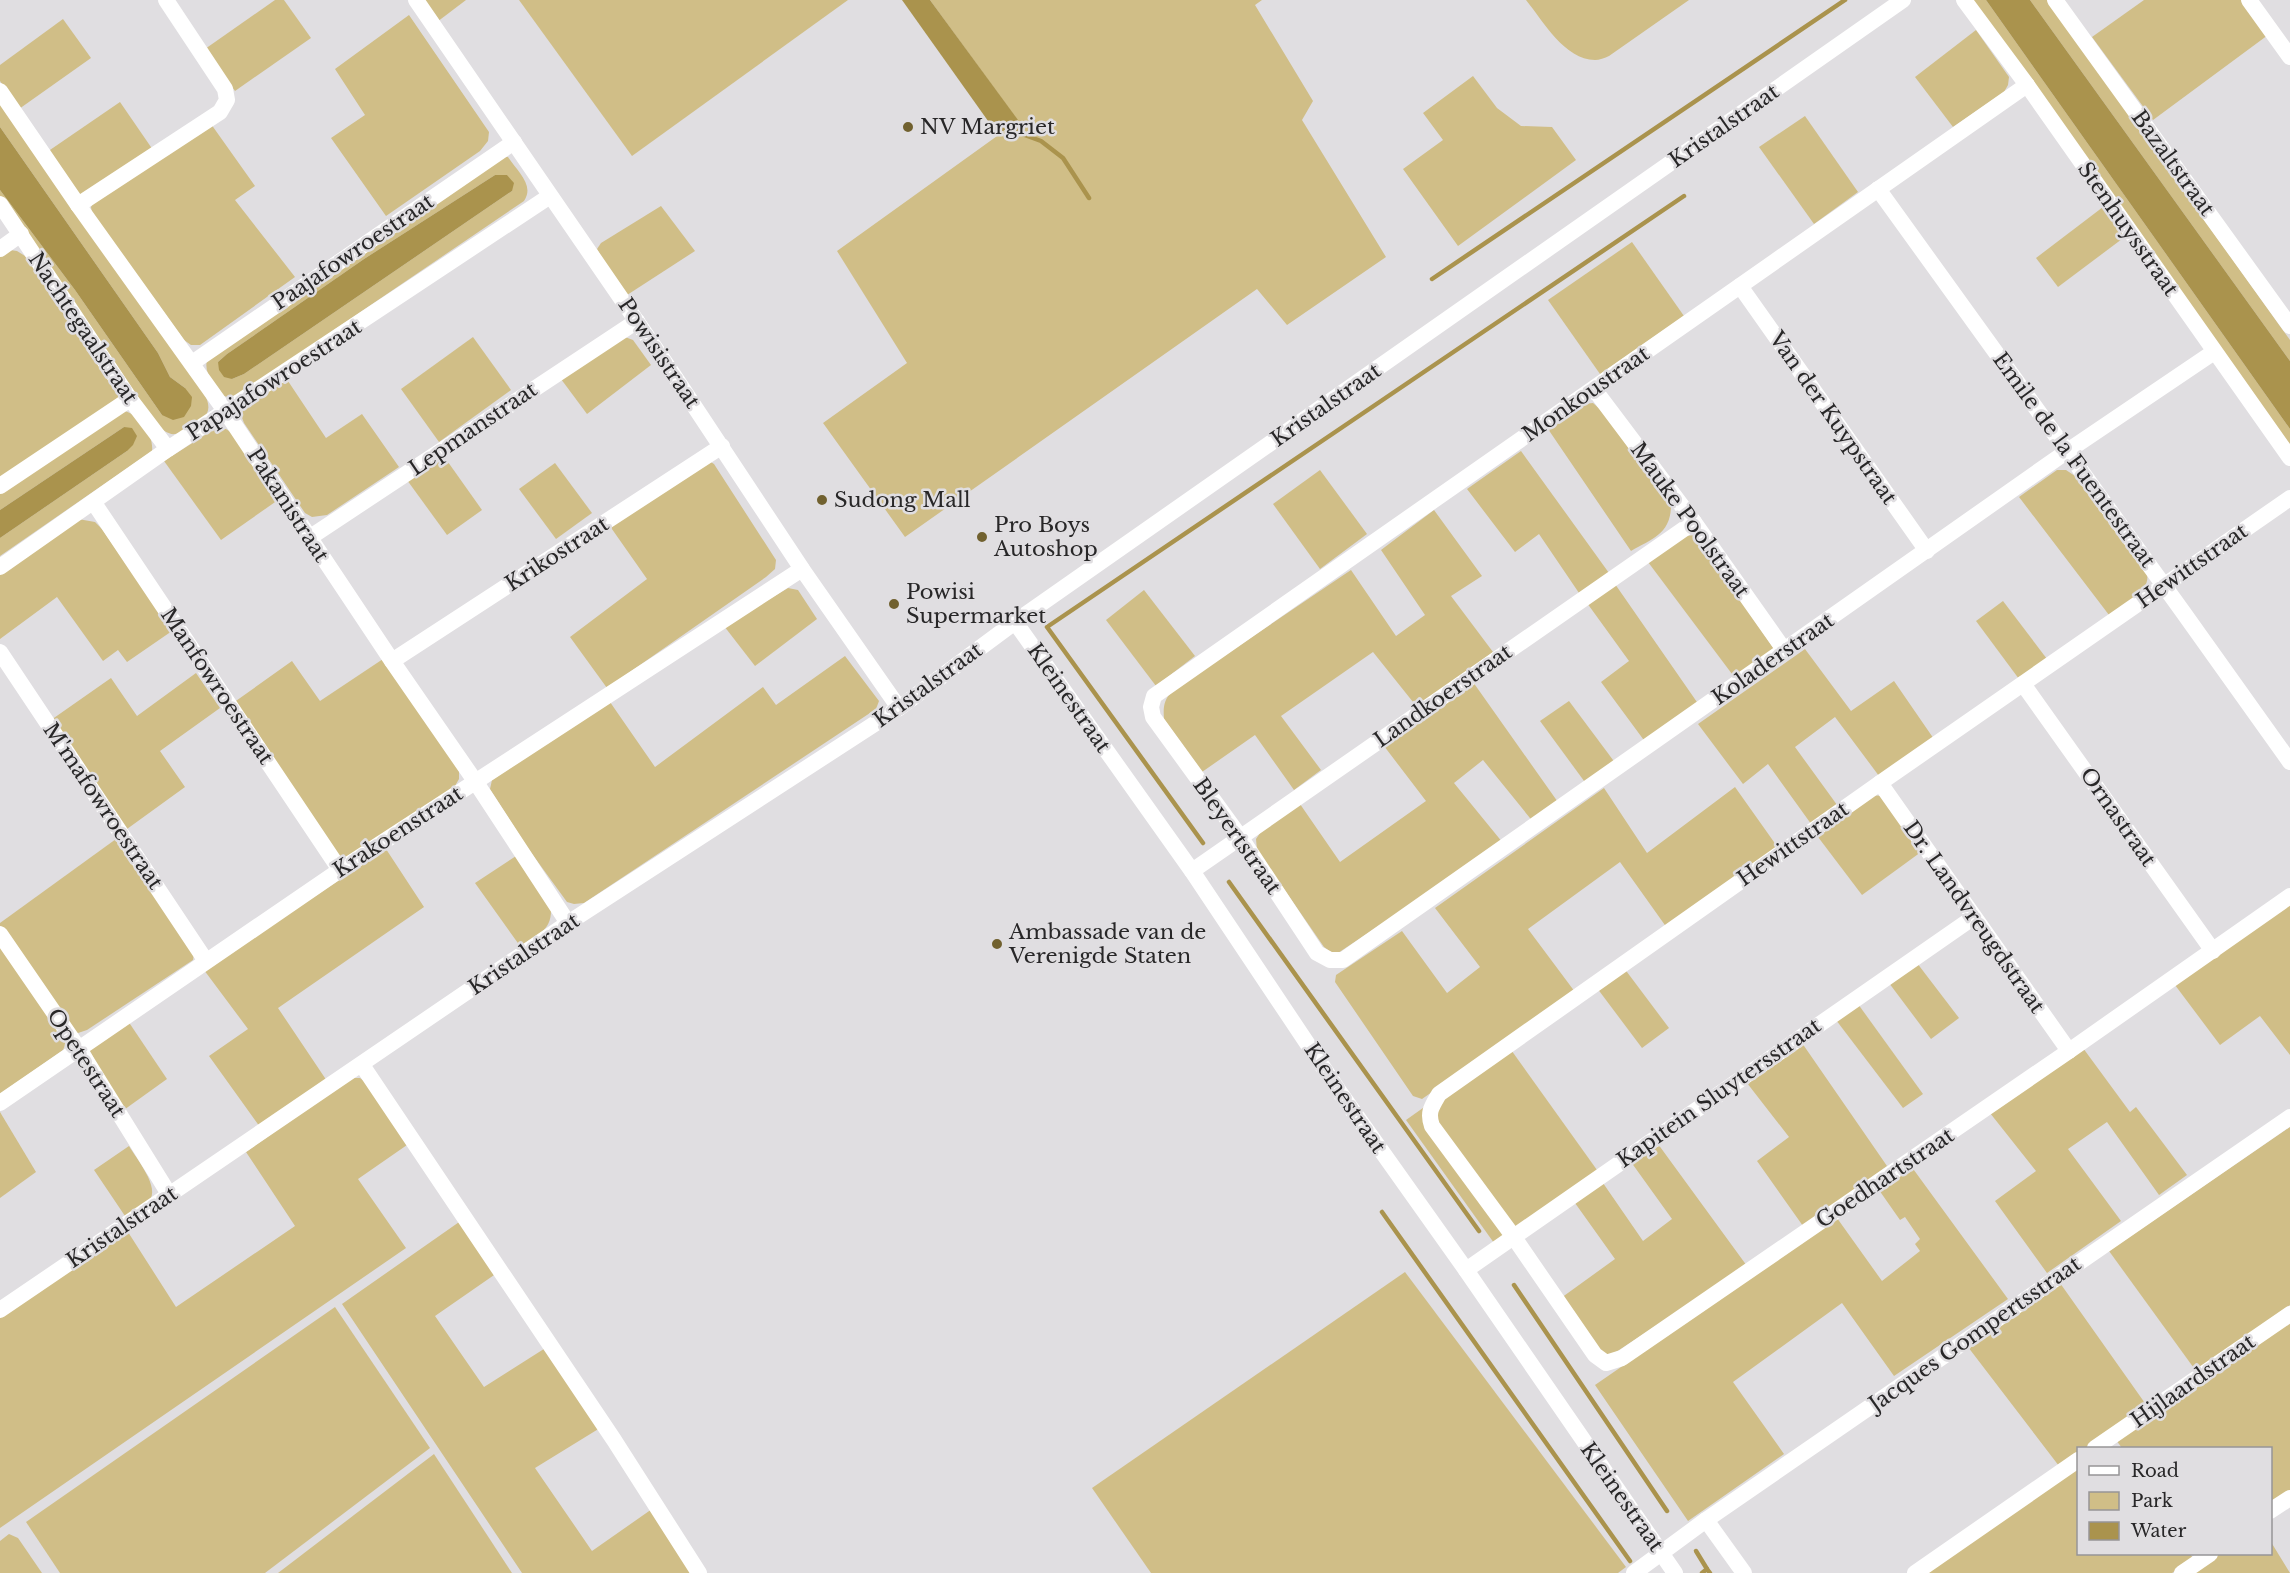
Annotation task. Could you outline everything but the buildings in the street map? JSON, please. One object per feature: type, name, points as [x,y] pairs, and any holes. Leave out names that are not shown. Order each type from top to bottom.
[{"type":"street","points":[[78,205],[220,112],[227,100],[225,89],[166,0]]},
{"type":"street","name":"Powisistraat","points":[[416,0],[899,708]]},
{"type":"street","name":"Kristalstraat","points":[[0,1310],[568,923],[899,708],[1016,622],[1903,0]]},
{"type":"street","name":"Stenhuysstraat","points":[[1964,0],[2027,85],[2290,458]]},
{"type":"street","name":"Bazaltstraat","points":[[2055,0],[2290,326]]},
{"type":"street","points":[[2249,0],[2290,57]]},
{"type":"street","name":"Monkoustraat","points":[[1151,707],[1154,696],[2027,85]]},
{"type":"street","name":"Pakanistraat","points":[[0,91],[78,205],[226,412],[568,923]]},
{"type":"street","name":"Paajafowroestraat","points":[[192,363],[514,142]]},
{"type":"street","name":"Emile de la Fuentestraat","points":[[1878,189],[2066,452],[2165,585],[2290,762]]},
{"type":"street","name":"Papajafowroestraat","points":[[0,567],[168,449],[550,196]]},
{"type":"street","name":"Nachtegaalstraat","points":[[0,204],[130,399],[168,449]]},
{"type":"street","points":[[0,249],[21,234]]},
{"type":"street","name":"Van der Kuypstraat","points":[[1740,286],[1927,551]]},
{"type":"street","name":"Lepmanstraat","points":[[309,538],[637,321]]},
{"type":"street","name":"Koladerstraat","points":[[1330,960],[1343,960],[2066,452],[2214,352]]},
{"type":"street","name":"Mauke Poolstraat","points":[[1594,389],[1694,522],[1785,651]]},
{"type":"street","points":[[0,486],[130,399]]},
{"type":"street","name":"Krikostraat","points":[[392,661],[722,446]]},
{"type":"street","name":"Hewittstraat","points":[[1513,1236],[1432,1126],[1429,1117],[1431,1106],[1439,1094],[2290,498]]},
{"type":"street","name":"Manfowroestraat","points":[[93,503],[340,870]]},
{"type":"street","name":"Landkoerstraat","points":[[1192,871],[1694,522]]},
{"type":"street","name":"Krakoenstraat","points":[[0,1103],[340,870],[802,569]]},
{"type":"street","name":"Kleinestraat","points":[[1016,622],[1192,871],[1341,1094],[1466,1270],[1675,1573]]},
{"type":"street","name":"M'mafowroestraat","points":[[0,652],[206,961]]},
{"type":"street","name":"Ornastraat","points":[[2023,684],[2212,951]]},
{"type":"street","name":"Bleyertstraat","points":[[1151,707],[1153,717],[1241,838],[1317,953],[1330,960]]},
{"type":"street","name":"Dr. Landvreugdstraat","points":[[1880,783],[2069,1051]]},
{"type":"street","name":"Goedhartstraat","points":[[1513,1236],[1595,1355],[1606,1363],[1623,1358],[2290,896]]},
{"type":"street","name":"Kapitein Sluytersstraat","points":[[1466,1270],[1974,917]]},
{"type":"street","name":"Opetestraat","points":[[0,934],[79,1049],[170,1194]]},
{"type":"street","points":[[362,1065],[614,1440],[699,1573]]},
{"type":"street","name":"Jacques Gompertsstraat","points":[[1634,1573],[1706,1520],[2290,1117]]},
{"type":"street","name":"Hijlaardstraat","points":[[2098,1447],[2290,1314]]},
{"type":"street","points":[[1915,1573],[2077,1461]]},
{"type":"street","points":[[2272,1510],[2290,1498]]},
{"type":"street","points":[[1706,1520],[1744,1573]]},
{"type":"street","points":[[2182,1573],[2209,1555]]},
{"type":"green space","points":[[275,0],[284,0],[311,38],[235,91],[205,49]]},
{"type":"green space","points":[[422,0],[466,0],[437,22]]},
{"type":"green space","points":[[519,0],[848,0],[632,156]]},
{"type":"green space","points":[[930,0],[1262,0],[1255,5],[1313,101],[1302,120],[1386,257],[1287,325],[1257,289],[905,537],[823,423],[907,363],[837,251],[1018,121]]},
{"type":"green space","points":[[1526,0],[1689,0],[1609,56],[1595,60],[1574,54],[1564,47]]},
{"type":"green space","points":[[1973,0],[1986,0],[2290,429],[2290,445]]},
{"type":"green space","points":[[2030,0],[2047,0],[2290,340],[2290,361]]},
{"type":"green space","points":[[2144,0],[2243,0],[2268,35],[2153,120],[2092,37]]},
{"type":"green space","points":[[409,15],[489,132],[488,141],[480,151],[386,216],[331,138],[365,115],[335,69]]},
{"type":"green space","points":[[63,19],[91,58],[19,109],[0,81],[0,65]]},
{"type":"green space","points":[[1976,30],[2009,77],[2008,85],[2004,92],[1953,127],[1915,77]]},
{"type":"green space","points":[[1473,76],[1497,108],[1521,126],[1552,127],[1576,160],[1458,246],[1403,169],[1443,140],[1423,113]]},
{"type":"green space","points":[[120,102],[153,150],[81,196],[47,152]]},
{"type":"green space","points":[[0,104],[205,395],[208,411],[199,422],[177,434],[166,432],[158,426],[0,198],[0,190],[75,290],[162,415],[185,388],[170,377],[158,353],[0,127]]},
{"type":"green space","points":[[1805,116],[1858,192],[1814,224],[1759,147]]},
{"type":"green space","points":[[211,124],[255,186],[235,200],[295,277],[200,345],[191,345],[184,340],[92,213],[91,207],[94,201]]},
{"type":"green space","points":[[500,156],[508,157],[524,178],[527,195],[524,201],[241,393],[230,397],[221,396],[208,373],[208,358]],"holes":[[[495,175],[507,175],[512,191],[244,374],[232,379],[218,362],[364,259]]]},
{"type":"green space","points":[[661,206],[695,251],[624,297],[597,249],[601,243]]},
{"type":"green space","points":[[2103,207],[2126,236],[2058,287],[2036,258]]},
{"type":"green space","points":[[1632,242],[1684,316],[1600,374],[1548,300]]},
{"type":"green space","points":[[10,250],[25,256],[118,393],[118,399],[0,478],[0,254]]},
{"type":"green space","points":[[473,337],[511,390],[439,442],[401,389]]},
{"type":"green space","points":[[625,337],[633,340],[651,365],[587,414],[558,375]]},
{"type":"green space","points":[[286,378],[326,438],[362,414],[399,467],[327,515],[312,517],[305,513],[244,423],[241,415],[244,408]]},
{"type":"green space","points":[[1593,403],[1603,412],[1671,507],[1670,516],[1663,530],[1653,539],[1631,551],[1548,429],[1583,404]]},
{"type":"green space","points":[[125,411],[136,417],[145,427],[151,439],[152,451],[0,556],[0,538],[127,451],[124,427],[0,510],[0,491]]},
{"type":"green space","points":[[216,428],[226,429],[234,434],[278,500],[221,540],[164,461]]},
{"type":"green space","points":[[1521,451],[1609,573],[1579,593],[1539,534],[1515,552],[1467,489]]},
{"type":"green space","points":[[443,455],[482,510],[447,535],[407,480]]},
{"type":"green space","points":[[706,459],[714,464],[776,560],[775,569],[607,688],[570,637],[647,579],[607,522]]},
{"type":"green space","points":[[555,463],[592,513],[556,539],[519,489]]},
{"type":"green space","points":[[1320,470],[1367,534],[1320,569],[1273,504]]},
{"type":"green space","points":[[2057,470],[2066,470],[2075,476],[2147,572],[2147,580],[2141,592],[2109,615],[2019,497]]},
{"type":"green space","points":[[1434,510],[1482,576],[1451,596],[1493,652],[1417,707],[1373,652],[1281,716],[1321,770],[1294,790],[1255,735],[1202,772],[1164,719],[1167,697],[1172,691],[1351,570],[1396,636],[1425,615],[1381,550]]},
{"type":"green space","points":[[78,519],[95,522],[102,529],[172,631],[127,662],[118,650],[103,661],[57,597],[0,639],[0,573]]},
{"type":"green space","points":[[1696,535],[1774,649],[1735,678],[1648,562],[1685,536]]},
{"type":"green space","points":[[1615,584],[1699,705],[1646,743],[1601,682],[1629,661],[1587,603]]},
{"type":"green space","points":[[788,588],[798,590],[817,619],[755,666],[724,626]]},
{"type":"green space","points":[[1144,590],[1195,656],[1156,686],[1106,620]]},
{"type":"green space","points":[[2003,601],[2047,659],[2019,679],[1976,621]]},
{"type":"green space","points":[[1805,649],[1851,711],[1894,681],[1936,742],[1882,780],[1835,717],[1795,747],[1840,809],[1814,828],[1768,764],[1743,784],[1698,724]]},
{"type":"green space","points":[[845,656],[879,701],[876,709],[584,903],[567,902],[527,847],[490,789],[492,780],[610,702],[655,767],[763,687],[776,705]]},
{"type":"green space","points":[[383,659],[459,771],[459,779],[455,786],[348,858],[339,857],[233,703],[292,661],[320,701]]},
{"type":"green space","points":[[196,673],[220,708],[160,751],[185,787],[127,829],[51,720],[111,678],[137,716]]},
{"type":"green space","points":[[1473,682],[1560,805],[1534,823],[1483,760],[1454,783],[1503,843],[1335,955],[1324,947],[1257,850],[1256,839],[1262,830],[1300,804],[1340,862],[1426,801],[1384,746]]},
{"type":"green space","points":[[1569,701],[1616,764],[1587,785],[1540,721]]},
{"type":"green space","points":[[1735,787],[1781,852],[1667,928],[1620,862],[1528,929],[1575,992],[1422,1099],[1413,1096],[1335,982],[1336,975],[1402,931],[1447,993],[1480,967],[1435,908],[1604,788],[1647,853]]},
{"type":"green space","points":[[1869,795],[1883,796],[1921,852],[1862,895],[1815,833]]},
{"type":"green space","points":[[116,839],[194,954],[193,960],[87,1030],[78,1033],[71,1031],[0,928],[0,923]]},
{"type":"green space","points":[[386,849],[424,907],[278,1008],[327,1081],[260,1127],[209,1056],[248,1029],[204,970]]},
{"type":"green space","points":[[516,856],[551,908],[549,922],[542,932],[520,946],[475,883]]},
{"type":"green space","points":[[2290,902],[2290,1055],[2260,1016],[2220,1045],[2175,985]]},
{"type":"green space","points":[[0,946],[66,1043],[63,1050],[0,1094]]},
{"type":"green space","points":[[1917,963],[1959,1018],[1931,1039],[1889,983]]},
{"type":"green space","points":[[1624,968],[1669,1028],[1642,1048],[1597,988]]},
{"type":"green space","points":[[1858,1004],[1923,1094],[1903,1108],[1836,1020]]},
{"type":"green space","points":[[128,1021],[167,1079],[121,1112],[89,1049]]},
{"type":"green space","points":[[1802,1043],[1887,1166],[1803,1226],[1757,1161],[1789,1137],[1747,1083]]},
{"type":"green space","points":[[1509,1047],[1597,1170],[1494,1243],[1406,1120]]},
{"type":"green space","points":[[2083,1048],[2130,1112],[2136,1107],[2187,1175],[2159,1195],[2107,1122],[2068,1149],[2121,1221],[2047,1273],[1995,1201],[2036,1171],[1990,1113]]},
{"type":"green space","points":[[351,1078],[360,1078],[369,1085],[407,1145],[358,1179],[406,1248],[0,1528],[0,1318],[128,1232],[176,1307],[295,1226],[246,1152]]},
{"type":"green space","points":[[0,1112],[36,1172],[0,1198]]},
{"type":"green space","points":[[2290,1127],[2290,1305],[2196,1371],[2109,1251]]},
{"type":"green space","points":[[1658,1144],[1747,1266],[1610,1356],[1601,1353],[1561,1298],[1615,1259],[1575,1203],[1603,1183],[1643,1241],[1672,1219],[1631,1162]]},
{"type":"green space","points":[[129,1146],[150,1181],[152,1195],[147,1203],[125,1216],[94,1170]]},
{"type":"green space","points":[[1911,1166],[2008,1299],[1894,1376],[1842,1303],[1733,1382],[1784,1454],[1688,1521],[1595,1385],[1837,1218],[1882,1281],[1920,1251],[1915,1244],[1920,1239],[1905,1217],[1900,1220],[1879,1190]]},
{"type":"green space","points":[[462,1220],[497,1273],[435,1316],[484,1387],[547,1347],[600,1428],[535,1468],[592,1551],[652,1509],[695,1573],[522,1573],[342,1304]]},
{"type":"green space","points":[[1405,1272],[1626,1567],[1618,1573],[1151,1573],[1092,1488]]},
{"type":"green space","points":[[2060,1283],[2147,1406],[2086,1447],[2077,1447],[2077,1454],[2059,1466],[1968,1347]]},
{"type":"green space","points":[[335,1307],[430,1448],[265,1573],[60,1573],[26,1522]]},
{"type":"green space","points":[[2290,1320],[2290,1490],[2272,1502],[2272,1447],[2121,1447],[2116,1440]]},
{"type":"green space","points":[[434,1454],[512,1573],[278,1573]]},
{"type":"green space","points":[[2075,1467],[2077,1470],[2077,1555],[2191,1555],[2193,1558],[2172,1573],[1925,1573]]},
{"type":"green space","points":[[9,1534],[18,1538],[42,1573],[0,1573],[0,1541]]},
{"type":"green space","points":[[2272,1544],[2290,1573],[2192,1573],[2219,1555],[2272,1555]]},
{"type":"water","points":[[902,0],[930,0],[1018,120],[998,135]]},
{"type":"water","points":[[1986,0],[2030,0],[2290,361],[2290,429]]},
{"type":"water","points":[[0,127],[158,353],[170,377],[185,388],[192,397],[191,406],[184,417],[173,420],[162,415],[75,290],[0,190]]},
{"type":"water","points":[[495,175],[507,175],[514,183],[512,191],[244,374],[232,379],[224,377],[219,370],[218,362],[227,354],[364,259]]},
{"type":"water","points":[[124,427],[132,428],[137,436],[127,451],[0,538],[0,510]]},
{"type":"waterway","points":[[1432,279],[1845,0]]},
{"type":"waterway","points":[[1004,124],[1041,141],[1063,158],[1089,198]]},
{"type":"waterway","points":[[1203,843],[1047,627],[1684,196]]},
{"type":"waterway","points":[[1229,882],[1479,1231]]},
{"type":"waterway","points":[[1382,1212],[1630,1561]]},
{"type":"waterway","points":[[1514,1285],[1667,1511]]},
{"type":"waterway","points":[[1696,1551],[1707,1569]]},
{"type":"waterway","points":[[1702,1573],[1707,1569],[1710,1573]]},
{"type":"place","name":"NV Margriet","points":[[908,127]]},
{"type":"place","name":"Sudong Mall","points":[[822,500]]},
{"type":"place","name":"Pro Boys Autoshop","points":[[982,537]]},
{"type":"place","name":"Powisi Supermarket","points":[[894,604]]},
{"type":"place","name":"Ambassade van de Verenigde Staten","points":[[997,944]]}]
